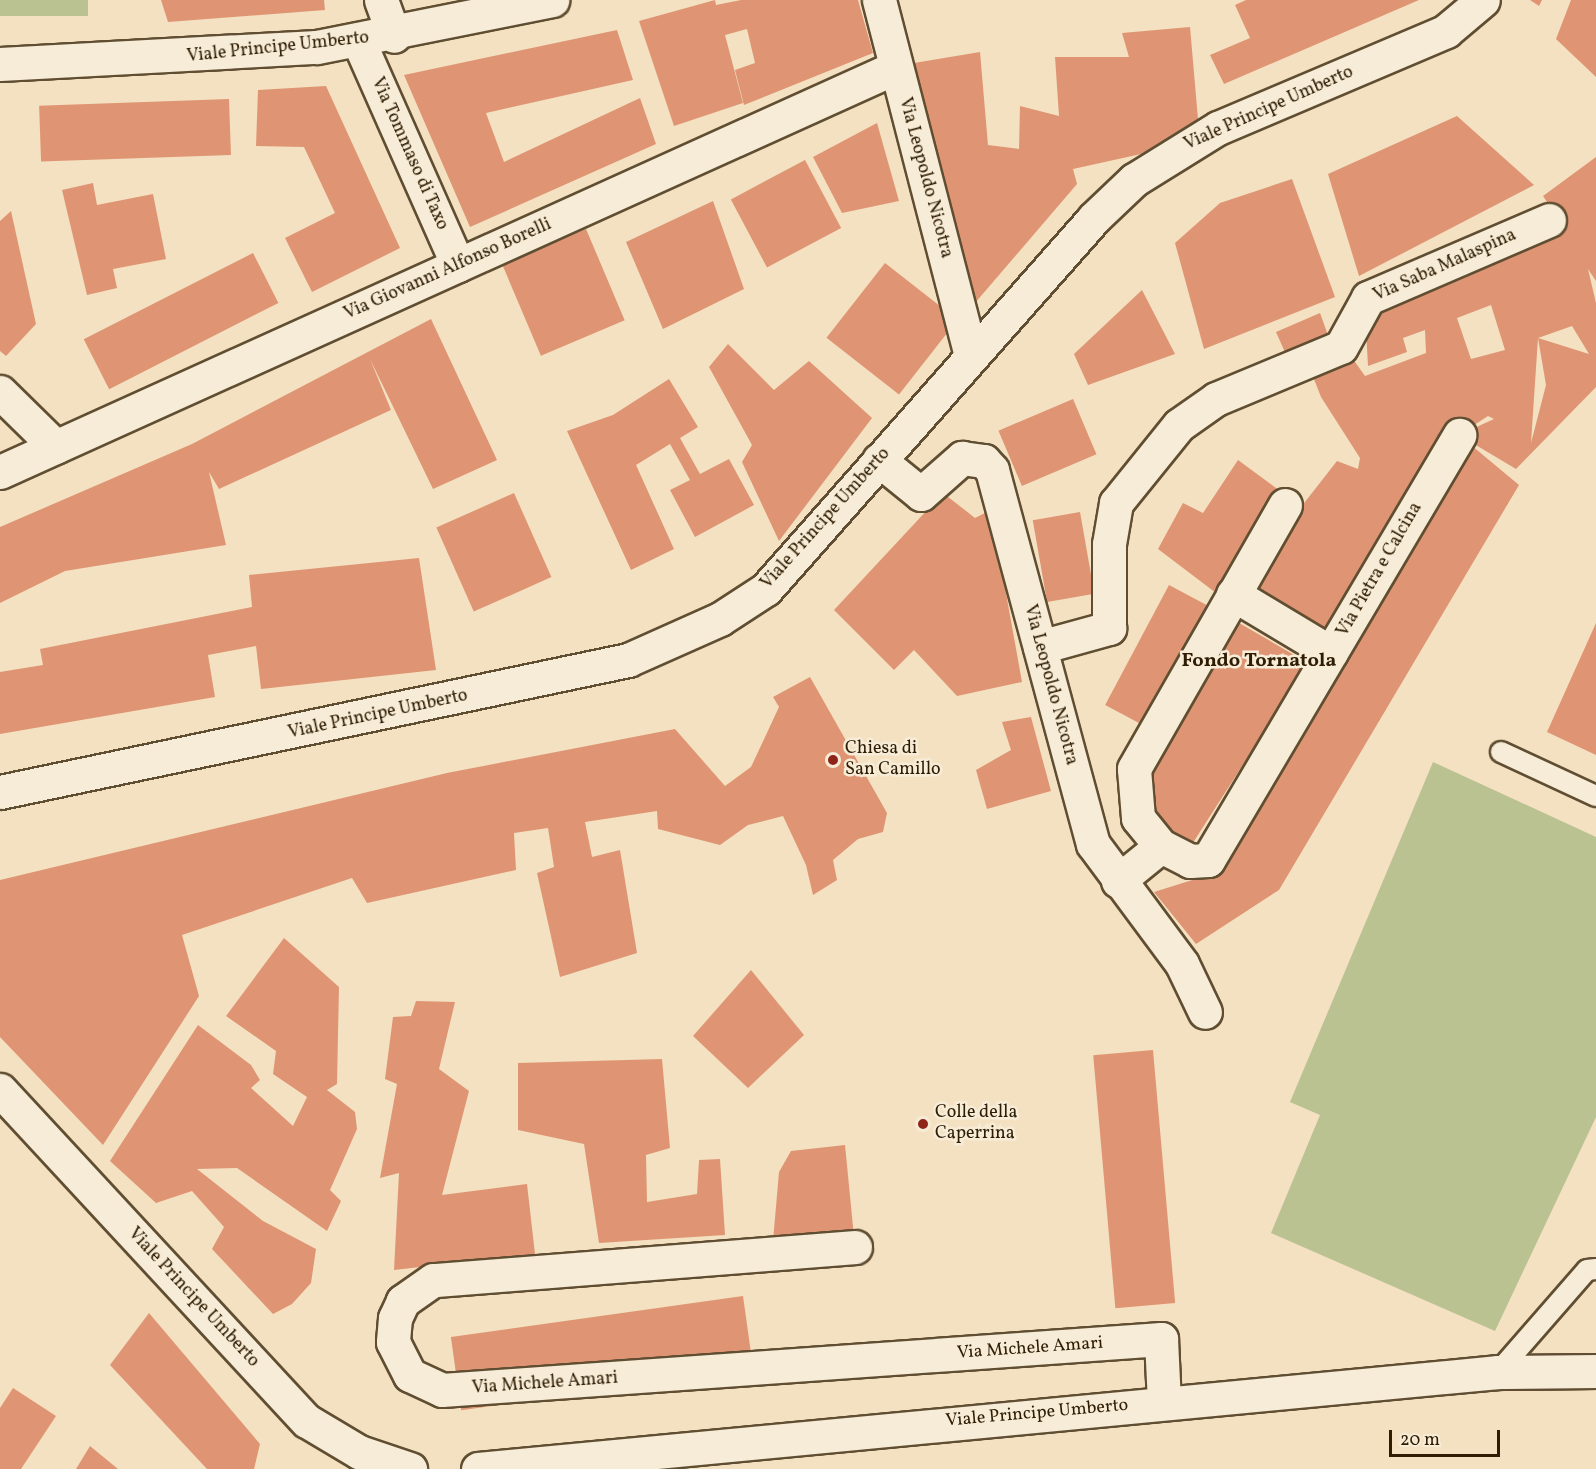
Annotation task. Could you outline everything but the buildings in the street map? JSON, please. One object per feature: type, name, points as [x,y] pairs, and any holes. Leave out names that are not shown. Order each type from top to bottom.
[{"type":"street","points":[[381,0],[394,36]]},
{"type":"street","name":"Viale Principe Umberto","points":[[0,64],[267,53],[394,36],[552,0]]},
{"type":"street","name":"Via Leopoldo Nicotra","points":[[879,0],[971,356]]},
{"type":"street","name":"Viale Principe Umberto","points":[[0,792],[628,660],[720,619],[766,589],[1100,213],[1160,161],[1218,128],[1446,31],[1483,0]]},
{"type":"street","name":"Via Tommaso di Taxo","points":[[359,42],[458,266]]},
{"type":"street","name":"Via Giovanni Alfonso Borelli","points":[[0,472],[896,68]]},
{"type":"street","name":"Via Saba Malaspina","points":[[1040,647],[1109,628],[1109,543],[1116,503],[1179,425],[1216,399],[1341,347],[1368,298],[1549,220]]},
{"type":"street","points":[[0,392],[56,447]]},
{"type":"street","name":"Via Pietra e Calcina","points":[[1161,846],[1190,861],[1208,860],[1459,435]]},
{"type":"street","name":"Via Leopoldo Nicotra","points":[[879,460],[921,494],[962,458],[984,460],[998,486],[1086,825],[1118,881],[1182,964],[1205,1012]]},
{"type":"street","points":[[1118,881],[1161,846],[1138,818],[1134,769],[1285,505]]},
{"type":"street","points":[[1233,594],[1331,653]]},
{"type":"street","name":"Viale Principe Umberto","points":[[0,1090],[308,1422],[354,1461],[411,1469]]},
{"type":"street","name":"Via Michele Amari","points":[[855,1247],[433,1280],[403,1301],[394,1318],[393,1342],[410,1375],[441,1390],[1161,1340],[1164,1403]]},
{"type":"street","name":"Viale Principe Umberto","points":[[478,1469],[1498,1372],[1596,1371]]},
{"type":"lane","points":[[1501,752],[1596,796]]},
{"type":"lane","points":[[1498,1372],[1587,1270],[1596,1269]]},
{"type":"green space","points":[[0,0],[88,0],[88,16],[0,16]]},
{"type":"green space","points":[[1433,762],[1596,837],[1596,1117],[1495,1331],[1271,1233],[1320,1115],[1290,1102]]},
{"type":"place","name":"Chiesa di San Camillo","points":[[833,760]]},
{"type":"place","name":"Colle della Caperrina","points":[[923,1124]]},
{"type":"district","name":"Fondo Tornatola","points":[[1259,661]]}]
